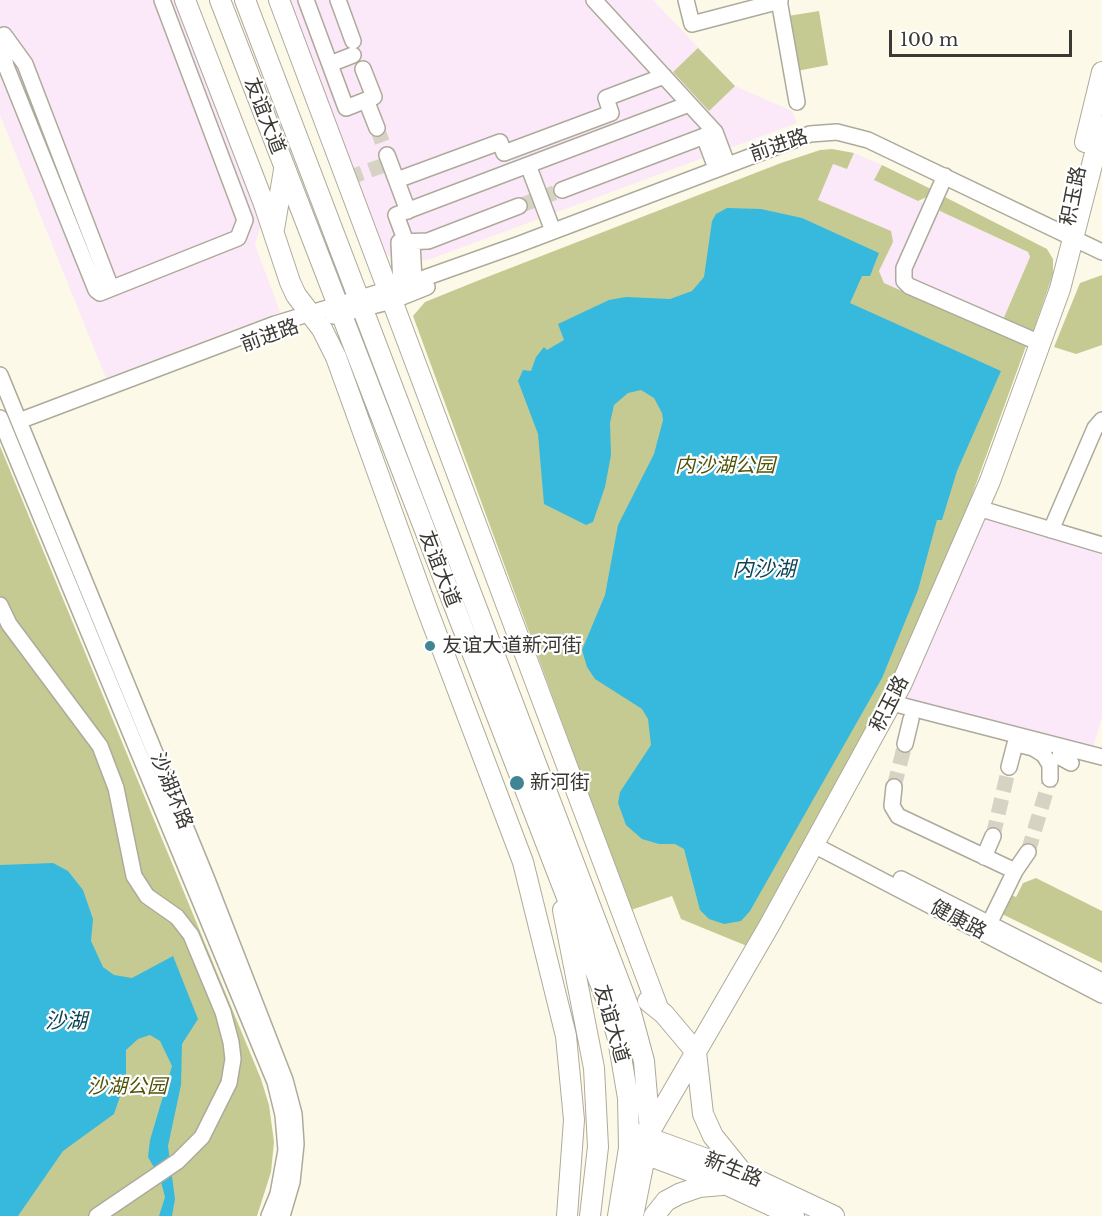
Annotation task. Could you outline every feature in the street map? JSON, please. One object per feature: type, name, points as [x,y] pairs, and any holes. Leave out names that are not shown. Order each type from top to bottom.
[{"type":"main road","points":[[185,0],[257,187],[290,282],[336,357],[427,609],[523,862],[566,1036],[574,1120],[567,1216]]},
{"type":"main road","name":"友谊大道","points":[[220,0],[613,1020],[641,1141],[618,1216]]},
{"type":"main road","points":[[279,0],[324,116],[399,289],[658,1008]]},
{"type":"main road","name":"友谊大道","points":[[247,2],[360,304],[625,993],[644,1061],[641,1141],[633,1216]]},
{"type":"main road","name":"积玉路","points":[[1071,241],[1102,72]]},
{"type":"main road","points":[[223,98],[253,87]]},
{"type":"main road","name":"积玉路","points":[[641,1141],[696,1052],[890,708],[978,508],[1040,343],[1102,126]]},
{"type":"main road","points":[[273,233],[284,170]]},
{"type":"main road","points":[[559,881],[566,935],[580,990],[594,1068],[598,1147],[590,1216]]},
{"type":"main road","points":[[625,993],[639,996],[658,1008],[696,1052],[701,1104],[708,1126],[734,1179],[679,1194],[666,1201],[654,1216]]},
{"type":"main road","name":"新生路","points":[[641,1141],[834,1216]]},
{"type":"main road","name":"新生路","points":[[734,1179],[794,1216]]},
{"type":"street","points":[[0,39],[6,66],[96,290],[100,293],[238,238],[245,220],[163,3],[180,0]]},
{"type":"street","points":[[306,0],[346,108]]},
{"type":"street","points":[[330,64],[353,48],[338,0]]},
{"type":"street","points":[[594,0],[689,104],[710,134],[722,166]]},
{"type":"street","points":[[686,0],[692,24],[779,0],[797,102]]},
{"type":"street","points":[[0,28],[25,64],[111,288]]},
{"type":"street","points":[[324,116],[374,98],[363,69]]},
{"type":"street","points":[[396,180],[500,142],[504,153],[612,113],[606,98],[664,76]]},
{"type":"street","points":[[366,100],[377,128]]},
{"type":"street","points":[[399,289],[409,242],[396,215],[689,104]]},
{"type":"street","name":"前进路","points":[[21,425],[312,316],[360,304],[798,137],[837,132],[868,140],[945,176],[1071,241],[1102,252]]},
{"type":"street","points":[[562,190],[710,134]]},
{"type":"street","points":[[387,155],[408,211]]},
{"type":"street","points":[[528,165],[553,231]]},
{"type":"street","points":[[945,176],[904,268],[904,281],[909,286],[1040,343]]},
{"type":"street","points":[[235,195],[257,187]]},
{"type":"street","points":[[409,242],[428,241],[519,206]]},
{"type":"street","name":"前进路","points":[[399,289],[465,272],[517,245]]},
{"type":"street","name":"沙湖环路","points":[[0,375],[206,876],[285,1080],[294,1114],[296,1144],[292,1182],[282,1216]]},
{"type":"street","name":"沙湖环路","points":[[0,418],[274,1082],[283,1115],[286,1150],[278,1194],[269,1216]]},
{"type":"street","points":[[1051,530],[1095,428],[1102,420]]},
{"type":"street","points":[[978,508],[1102,545]]},
{"type":"street","points":[[0,605],[9,624],[100,746],[116,788],[134,876],[147,896],[177,917],[191,935],[227,1025],[233,1059],[229,1083],[202,1137],[178,1161],[145,1181],[97,1216]]},
{"type":"street","points":[[890,708],[912,719],[1033,748],[1044,755],[1050,765],[1050,779]]},
{"type":"street","points":[[890,708],[1102,758]]},
{"type":"street","points":[[905,744],[912,719]]},
{"type":"street","points":[[1009,767],[1015,744]]},
{"type":"street","points":[[1061,747],[1060,757],[1071,763]]},
{"type":"street","points":[[894,787],[892,806],[898,816],[1015,871]]},
{"type":"street","points":[[984,857],[993,836]]},
{"type":"street","name":"健康路","points":[[817,841],[1102,981]]},
{"type":"street","name":"健康路","points":[[817,841],[1102,995]]},
{"type":"street","points":[[989,924],[1001,883],[1015,871],[1028,852]]},
{"type":"shaded area","points":[[0,0],[184,0],[263,218],[255,245],[280,312],[106,378],[0,115]]},
{"type":"shaded area","points":[[288,0],[653,0],[735,86],[792,111],[797,123],[428,260],[394,260],[386,254]]},
{"type":"shaded area","points":[[854,153],[882,165],[875,180],[1027,252],[1030,257],[997,333],[884,283],[879,271],[893,242],[818,200],[833,164],[847,169]]},
{"type":"shaded area","points":[[984,517],[1102,552],[1102,717],[1093,748],[904,697]]},
{"type":"green space","points":[[819,11],[828,65],[797,71],[788,16]]},
{"type":"green space","points":[[698,48],[735,86],[709,111],[673,72]]},
{"type":"green space","name":"内沙湖","points":[[832,149],[854,153],[847,169],[833,164],[818,200],[891,231],[893,242],[879,271],[884,283],[1026,346],[956,539],[904,661],[747,946],[681,919],[672,896],[631,910],[413,316],[425,302],[482,279],[781,163],[820,150]]},
{"type":"green space","points":[[882,165],[933,190],[929,196],[918,201],[874,180]]},
{"type":"green space","points":[[941,195],[1047,249],[1053,259],[1053,274],[1033,332],[1002,322],[1030,257],[1028,252],[940,211]]},
{"type":"green space","points":[[1102,275],[1102,345],[1076,354],[1054,347],[1080,283]]},
{"type":"green space","name":"沙湖公园","points":[[0,446],[261,1079],[269,1105],[274,1142],[271,1172],[257,1216],[0,1216]]},
{"type":"green space","points":[[1036,878],[1102,911],[1102,963],[1000,913],[1009,894],[1016,897],[1023,883]]},
{"type":"water","name":"内沙湖","points":[[727,208],[761,209],[802,218],[879,253],[870,276],[862,276],[850,303],[1001,371],[957,471],[942,520],[937,520],[918,590],[882,678],[750,911],[741,921],[724,924],[709,919],[700,910],[684,849],[675,844],[659,844],[642,839],[626,825],[618,803],[620,792],[651,745],[648,719],[642,709],[595,679],[587,667],[582,650],[605,595],[618,525],[654,454],[663,420],[662,413],[654,398],[641,390],[628,393],[614,405],[610,423],[611,455],[605,487],[593,522],[586,525],[544,504],[538,434],[518,381],[523,370],[531,371],[536,357],[544,347],[547,350],[564,340],[558,324],[609,300],[626,297],[670,299],[692,291],[704,277],[712,221],[716,214]]},
{"type":"water","name":"沙湖","points":[[53,863],[68,871],[83,890],[93,919],[91,941],[103,967],[114,975],[132,978],[173,956],[198,1019],[182,1044],[181,1085],[168,1146],[175,1199],[172,1216],[159,1216],[165,1197],[160,1178],[148,1157],[150,1140],[172,1066],[160,1041],[150,1035],[138,1039],[126,1050],[126,1079],[114,1114],[63,1151],[18,1216],[0,1216],[0,865]]},
{"type":"tunnel","points":[[377,128],[387,155]]},
{"type":"tunnel","points":[[348,178],[390,163]]},
{"type":"tunnel","points":[[519,206],[562,190]]},
{"type":"tunnel","points":[[894,787],[905,744]]},
{"type":"tunnel","points":[[993,836],[1009,767]]},
{"type":"tunnel","points":[[1028,852],[1050,779]]},
{"type":"place","name":"友谊大道新河街","points":[[430,646]]},
{"type":"place","name":"新河街","points":[[517,783]]},
{"type":"park label","name":"内沙湖公园","points":[[725,466]]}]
